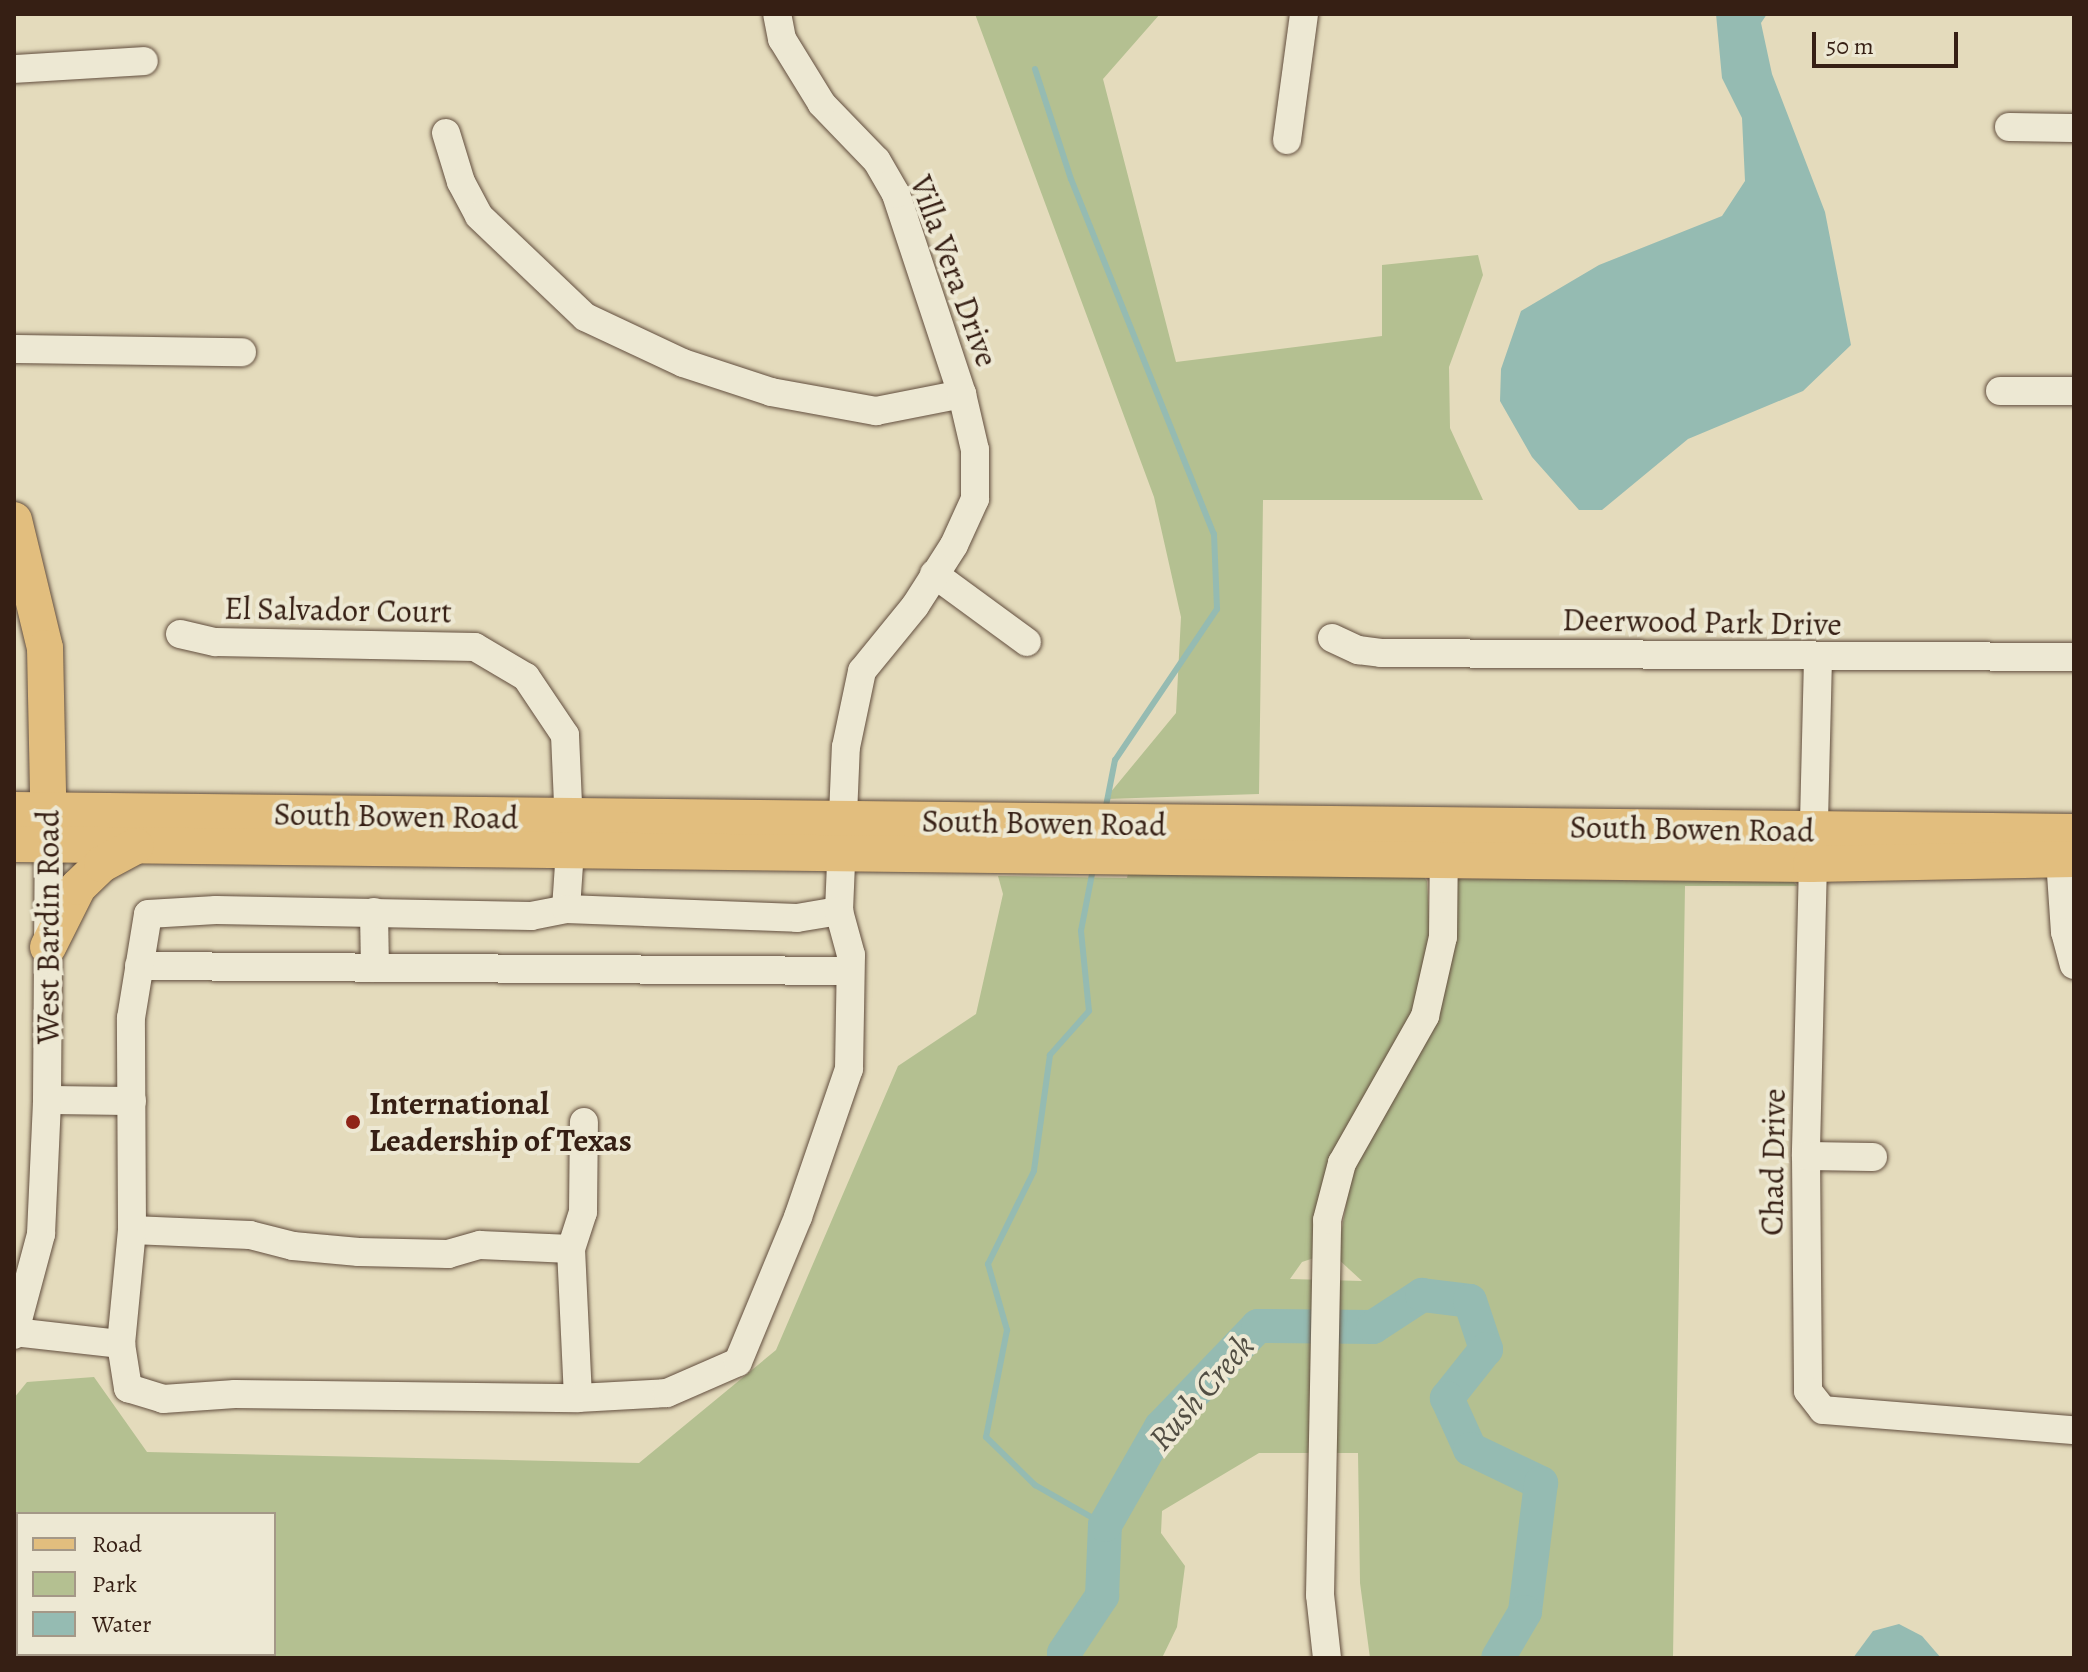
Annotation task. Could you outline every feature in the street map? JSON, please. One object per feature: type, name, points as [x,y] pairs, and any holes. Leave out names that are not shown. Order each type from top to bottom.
[{"type":"main road","name":"West Bardin Road","points":[[14,520],[45,648],[37,834]]},
{"type":"main road","name":"South Bowen Road","points":[[14,810],[37,834],[140,845],[570,834]]},
{"type":"main road","name":"South Bowen Road","points":[[37,834],[843,837],[1032,822],[1167,842]]},
{"type":"main road","name":"South Bowen Road","points":[[843,837],[1017,855],[1167,842],[1444,842],[2069,850]]},
{"type":"main road","points":[[48,947],[78,887],[102,864],[140,845]]},
{"type":"street","name":"Villa Vera Drive","points":[[121,1344],[128,1388],[163,1399],[235,1394],[578,1398],[667,1393],[738,1362],[798,1217],[849,1069],[850,971],[839,911],[846,747],[862,671],[934,574],[975,499],[975,450],[962,394],[896,194],[876,160],[822,104],[782,39],[777,14]]},
{"type":"street","points":[[1287,140],[1304,14]]},
{"type":"street","points":[[14,69],[144,61]]},
{"type":"street","points":[[2009,127],[2074,128]]},
{"type":"street","points":[[446,133],[461,182],[479,216],[585,317],[683,363],[771,392],[876,411],[962,394]]},
{"type":"street","points":[[14,349],[242,352]]},
{"type":"street","points":[[2000,391],[2074,391]]},
{"type":"street","points":[[934,574],[1027,642]]},
{"type":"street","name":"El Salvador Court","points":[[180,634],[216,642],[475,647],[526,677],[565,735],[570,834],[566,909]]},
{"type":"street","name":"Deerwood Park Drive","points":[[1332,638],[1358,650],[1381,653],[1818,658],[2074,657]]},
{"type":"street","name":"Chad Drive","points":[[1818,658],[1806,1156],[1805,1377],[1814,1402],[1823,1410],[2074,1430]]},
{"type":"street","name":"West Bardin Road","points":[[15,1333],[41,1234],[47,1100],[48,947],[37,834]]},
{"type":"street","points":[[1327,1658],[1320,1595],[1327,1220],[1342,1163],[1420,1027],[1439,971],[1444,842]]},
{"type":"street","points":[[2069,850],[2065,932],[2074,965]]},
{"type":"street","points":[[15,1333],[121,1344],[132,1230],[131,1018],[148,914],[374,912],[531,916],[566,909],[797,918],[839,911]]},
{"type":"street","points":[[374,912],[375,968]]},
{"type":"street","points":[[139,966],[850,971]]},
{"type":"street","points":[[47,1100],[132,1101]]},
{"type":"street","points":[[578,1398],[571,1249],[583,1212],[584,1122]]},
{"type":"street","points":[[1806,1156],[1873,1157]]},
{"type":"street","points":[[132,1230],[250,1235],[293,1246],[359,1252],[448,1254],[480,1245],[571,1249]]},
{"type":"green space","points":[[975,14],[1160,14],[1103,79],[1176,362],[1382,336],[1382,265],[1478,255],[1483,275],[1449,367],[1450,428],[1483,500],[1263,500],[1259,794],[1105,799],[1176,713],[1181,617],[1154,497]]},
{"type":"green space","points":[[1128,873],[1422,875],[1427,881],[1430,935],[1417,1008],[1314,1258],[1302,1262],[1290,1279],[1362,1281],[1337,1258],[1352,1170],[1432,1029],[1457,879],[1794,882],[1797,886],[1685,886],[1673,1658],[1370,1658],[1360,1583],[1358,1453],[1259,1453],[1162,1511],[1161,1533],[1185,1566],[1177,1627],[1162,1658],[14,1658],[14,1398],[27,1382],[94,1377],[147,1452],[639,1463],[776,1350],[898,1066],[976,1014],[1003,894],[998,876],[1127,878]]},
{"type":"water","points":[[1716,14],[1767,14],[1761,23],[1772,74],[1825,212],[1851,345],[1803,391],[1688,439],[1602,510],[1579,510],[1532,457],[1500,401],[1501,369],[1521,311],[1599,265],[1722,216],[1745,181],[1742,118],[1722,78]]},
{"type":"water","points":[[1899,1624],[1922,1636],[1941,1658],[1853,1658],[1873,1631]]},
{"type":"waterway","points":[[1035,69],[1071,179],[1214,534],[1217,609],[1115,760],[1105,811]]},
{"type":"waterway","points":[[1093,869],[1081,931],[1089,1011],[1050,1055],[1034,1171],[988,1264],[1007,1330],[986,1437],[1035,1485],[1105,1525]]},
{"type":"waterway","name":"Rush Creek","points":[[1066,1658],[1064,1653],[1102,1596],[1105,1525],[1161,1427],[1258,1326],[1373,1327],[1422,1295],[1470,1301],[1486,1349],[1447,1398],[1470,1449],[1541,1483],[1525,1612],[1498,1658]]},
{"type":"place","name":"International Leadership of Texas","points":[[353,1122]]}]
